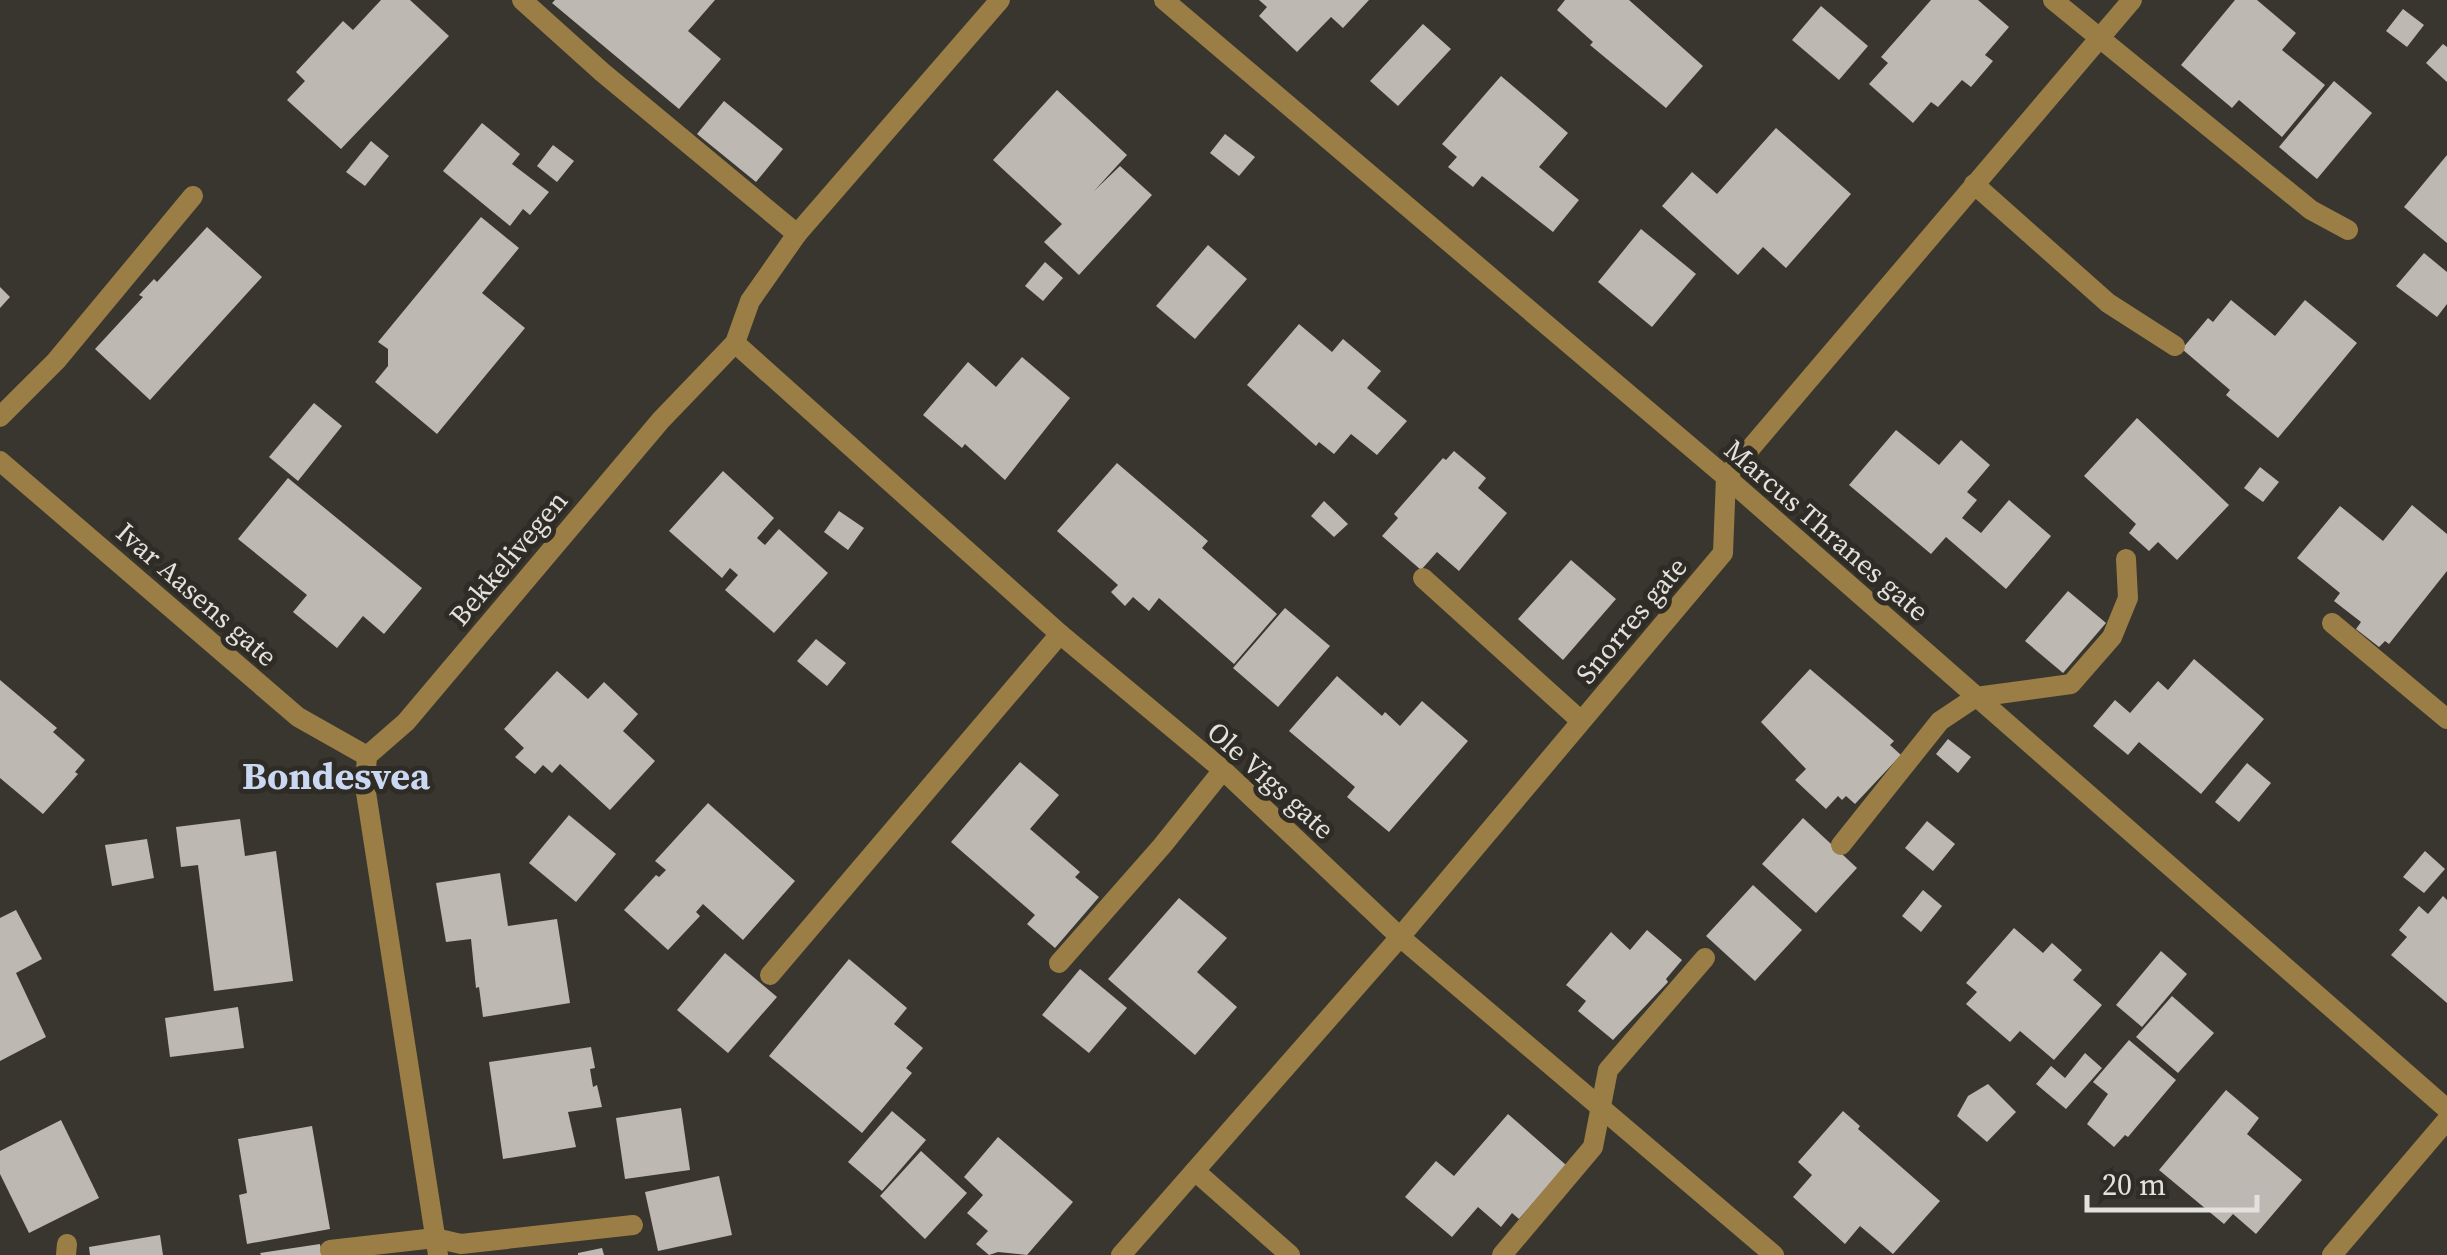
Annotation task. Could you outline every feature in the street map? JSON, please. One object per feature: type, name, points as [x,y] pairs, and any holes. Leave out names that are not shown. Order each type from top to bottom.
[{"type":"street","points":[[522,0],[797,234]]},
{"type":"street","name":"Bekkelivegen","points":[[367,756],[406,722],[661,420],[734,343],[750,301],[797,234],[1000,0]]},
{"type":"street","name":"Marcus Thranes gate","points":[[1164,0],[1726,477],[2447,1109]]},
{"type":"street","points":[[2053,0],[2310,210],[2348,230]]},
{"type":"street","points":[[1726,477],[2132,0]]},
{"type":"street","points":[[1974,184],[2108,303],[2175,346]]},
{"type":"street","points":[[0,417],[56,361],[193,196]]},
{"type":"street","name":"Ole Vigs gate","points":[[734,343],[1060,634],[1222,770],[1400,937],[1774,1255]]},
{"type":"street","name":"Ivar Aasens gate","points":[[0,461],[298,717],[367,756]]},
{"type":"street","name":"Snorres gate","points":[[1121,1255],[1400,937],[1723,553],[1726,477]]},
{"type":"street","points":[[1841,845],[1940,721],[1976,697],[2072,684],[2112,636],[2128,598],[2126,559]]},
{"type":"street","points":[[1423,578],[1581,722]]},
{"type":"street","points":[[2332,622],[2447,719]]},
{"type":"street","points":[[770,975],[1060,634]]},
{"type":"street","points":[[367,756],[365,786],[436,1247]]},
{"type":"street","points":[[1060,963],[1222,770]]},
{"type":"street","points":[[1502,1255],[1593,1147],[1608,1070],[1705,958]]},
{"type":"street","points":[[2332,1255],[2447,1120]]},
{"type":"street","points":[[1195,1172],[1290,1255]]},
{"type":"street","points":[[330,1250],[436,1247],[633,1226]]},
{"type":"building","points":[[381,0],[410,0],[449,36],[341,149],[287,100],[305,81],[296,72],[343,21],[353,30]]},
{"type":"building","points":[[715,0],[688,31],[721,59],[679,109],[552,3]]},
{"type":"building","points":[[1259,0],[1369,0],[1343,28],[1331,17],[1297,52],[1259,16],[1267,7]]},
{"type":"building","points":[[1565,0],[1629,0],[1703,66],[1666,108],[1590,45],[1593,42],[1557,10]]},
{"type":"building","points":[[1931,0],[1978,0],[2009,27],[1985,55],[1993,61],[1971,87],[1962,80],[1938,107],[1931,102],[1913,123],[1869,84],[1888,63],[1881,57]]},
{"type":"building","points":[[2235,0],[2257,0],[2296,33],[2282,50],[2325,85],[2282,137],[2239,100],[2232,108],[2181,65]]},
{"type":"building","points":[[1821,6],[1868,46],[1839,80],[1792,40]]},
{"type":"building","points":[[2403,9],[2424,25],[2407,47],[2386,31]]},
{"type":"building","points":[[1423,24],[1451,49],[1398,106],[1370,81]]},
{"type":"building","points":[[2443,44],[2447,47],[2447,82],[2426,63]]},
{"type":"building","points":[[1501,76],[1568,133],[1539,167],[1579,200],[1553,232],[1482,176],[1473,187],[1448,167],[1457,157],[1442,144]]},
{"type":"building","points":[[2334,81],[2372,113],[2317,179],[2279,147]]},
{"type":"building","points":[[1057,90],[1127,155],[1094,191],[1120,166],[1152,195],[1079,275],[1044,242],[1062,224],[993,160]]},
{"type":"building","points":[[724,101],[783,149],[756,182],[697,134]]},
{"type":"building","points":[[482,123],[520,154],[512,164],[549,192],[530,215],[523,209],[510,226],[443,171]]},
{"type":"building","points":[[1776,128],[1851,194],[1786,268],[1763,247],[1738,275],[1662,206],[1692,172],[1717,194]]},
{"type":"building","points":[[1225,134],[1255,157],[1239,176],[1210,153]]},
{"type":"building","points":[[371,141],[389,156],[365,186],[346,172]]},
{"type":"building","points":[[553,145],[574,161],[557,182],[537,166]]},
{"type":"building","points":[[2447,155],[2447,243],[2404,207]]},
{"type":"building","points":[[481,217],[519,248],[482,293],[525,328],[437,434],[375,382],[388,366],[388,349],[378,342]]},
{"type":"building","points":[[207,227],[262,277],[150,400],[95,349],[143,297],[139,295],[154,279],[157,282]]},
{"type":"building","points":[[1641,229],[1696,274],[1652,327],[1598,282]]},
{"type":"building","points":[[1208,245],[1247,279],[1195,339],[1156,306]]},
{"type":"building","points":[[2424,253],[2447,272],[2447,304],[2437,317],[2396,286]]},
{"type":"building","points":[[1045,262],[1063,278],[1043,301],[1025,286]]},
{"type":"building","points":[[0,287],[10,297],[0,308]]},
{"type":"building","points":[[2231,300],[2275,336],[2305,300],[2357,343],[2278,438],[2226,395],[2230,390],[2182,349],[2208,318],[2213,322]]},
{"type":"building","points":[[1299,324],[1332,352],[1343,339],[1381,371],[1367,388],[1407,421],[1377,455],[1351,434],[1334,454],[1319,442],[1316,446],[1247,385]]},
{"type":"building","points":[[1022,357],[1070,398],[1005,480],[965,444],[962,448],[923,415],[968,362],[996,387]]},
{"type":"building","points":[[314,403],[342,426],[298,481],[269,457]]},
{"type":"building","points":[[2137,418],[2229,505],[2177,560],[2158,542],[2149,551],[2129,533],[2136,524],[2084,476]]},
{"type":"building","points":[[1896,430],[1939,465],[1961,440],[1990,465],[1967,492],[1977,500],[1962,518],[1981,533],[2009,500],[2051,536],[2006,589],[1946,537],[1931,554],[1849,485]]},
{"type":"building","points":[[1454,451],[1486,478],[1478,488],[1507,513],[1459,571],[1437,552],[1421,570],[1382,536],[1398,518],[1394,514],[1443,458],[1446,460]]},
{"type":"building","points":[[1117,463],[1208,541],[1202,548],[1277,614],[1234,664],[1159,598],[1149,611],[1133,597],[1125,606],[1111,592],[1118,585],[1057,531]]},
{"type":"building","points":[[2260,467],[2279,482],[2263,502],[2244,488]]},
{"type":"building","points":[[723,471],[774,518],[757,538],[765,545],[779,529],[828,573],[774,633],[725,590],[738,575],[730,568],[722,578],[669,531]]},
{"type":"building","points":[[288,478],[422,588],[384,634],[363,616],[337,648],[293,612],[307,595],[238,539]]},
{"type":"building","points":[[1324,501],[1348,524],[1334,537],[1311,516]]},
{"type":"building","points":[[2412,505],[2447,534],[2447,571],[2389,644],[2385,641],[2379,647],[2356,629],[2361,622],[2334,601],[2340,593],[2297,558],[2340,506],[2383,541]]},
{"type":"building","points":[[839,511],[864,528],[848,550],[824,532]]},
{"type":"building","points":[[1571,560],[1616,599],[1563,660],[1518,619]]},
{"type":"building","points":[[2068,591],[2106,623],[2063,673],[2025,641]]},
{"type":"building","points":[[1285,608],[1330,646],[1278,707],[1233,668]]},
{"type":"building","points":[[816,639],[846,663],[827,686],[797,661]]},
{"type":"building","points":[[2194,659],[2264,719],[2201,794],[2139,742],[2128,755],[2093,726],[2115,700],[2130,713],[2158,681],[2168,690]]},
{"type":"building","points":[[1810,669],[1894,741],[1890,745],[1901,755],[1855,804],[1846,796],[1842,800],[1838,796],[1826,809],[1795,780],[1806,769],[1761,722]]},
{"type":"building","points":[[557,671],[588,699],[604,682],[638,714],[623,731],[655,761],[610,810],[560,764],[552,773],[543,765],[535,774],[515,757],[524,748],[504,729]]},
{"type":"building","points":[[1337,676],[1382,716],[1385,712],[1400,726],[1422,701],[1468,741],[1389,832],[1347,797],[1355,787],[1289,731]]},
{"type":"building","points":[[0,680],[57,728],[53,732],[85,760],[75,772],[78,774],[43,814],[0,778]]},
{"type":"building","points":[[1948,739],[1971,757],[1958,773],[1936,754]]},
{"type":"building","points":[[1020,762],[1059,795],[1030,829],[1080,872],[1075,877],[1099,897],[1055,948],[1027,924],[1035,915],[951,842]]},
{"type":"building","points":[[2247,763],[2271,783],[2239,822],[2215,802]]},
{"type":"building","points":[[708,803],[795,881],[743,940],[703,904],[696,912],[700,916],[668,950],[624,910],[656,875],[659,877],[666,870],[655,861]]},
{"type":"building","points":[[569,815],[616,854],[576,902],[529,863]]},
{"type":"building","points":[[1803,818],[1857,868],[1816,913],[1762,864]]},
{"type":"building","points":[[240,819],[245,856],[276,851],[293,981],[214,991],[198,865],[181,867],[176,827]]},
{"type":"building","points":[[1927,821],[1955,844],[1933,871],[1905,848]]},
{"type":"building","points":[[147,839],[154,878],[112,886],[105,845]]},
{"type":"building","points":[[2425,851],[2445,869],[2424,893],[2403,877]]},
{"type":"building","points":[[500,873],[508,926],[557,919],[570,1003],[483,1017],[471,939],[446,942],[436,883]]},
{"type":"building","points":[[1753,885],[1802,930],[1755,981],[1706,936]]},
{"type":"building","points":[[1923,890],[1942,906],[1921,932],[1902,916]]},
{"type":"building","points":[[2443,896],[2447,900],[2447,1003],[2391,955],[2407,937],[2399,930],[2419,906],[2428,914]]},
{"type":"building","points":[[1179,898],[1227,938],[1197,972],[1237,1007],[1195,1055],[1108,979]]},
{"type":"building","points":[[16,910],[42,959],[16,973],[46,1037],[0,1061],[0,918]]},
{"type":"building","points":[[2014,928],[2043,953],[2052,943],[2082,970],[2073,980],[2102,1005],[2054,1060],[2020,1031],[2010,1042],[1966,1004],[1977,992],[1966,983]]},
{"type":"building","points":[[1647,930],[1682,960],[1666,979],[1668,982],[1613,1040],[1578,1011],[1586,1001],[1566,985],[1611,932],[1630,950]]},
{"type":"building","points":[[2161,951],[2187,974],[2142,1027],[2116,1005]]},
{"type":"building","points":[[725,953],[777,997],[728,1053],[677,1010]]},
{"type":"building","points":[[849,959],[907,1008],[894,1024],[923,1048],[906,1068],[912,1073],[862,1133],[769,1056]]},
{"type":"building","points":[[1080,969],[1127,1008],[1089,1053],[1042,1015]]},
{"type":"building","points":[[2172,996],[2214,1033],[2178,1073],[2136,1037]]},
{"type":"building","points":[[238,1007],[244,1048],[170,1057],[165,1018]]},
{"type":"building","points":[[2129,1040],[2176,1080],[2128,1137],[2125,1135],[2114,1147],[2087,1124],[2108,1094],[2093,1082]]},
{"type":"building","points":[[591,1047],[593,1087],[597,1085],[602,1107],[568,1112],[576,1147],[503,1159],[489,1062]]},
{"type":"building","points":[[2085,1053],[2102,1068],[2066,1109],[2036,1084],[2051,1066],[2065,1078]]},
{"type":"building","points":[[1988,1084],[2016,1112],[1987,1142],[1957,1116],[1968,1096]]},
{"type":"building","points":[[2226,1090],[2259,1118],[2247,1134],[2302,1180],[2256,1234],[2233,1214],[2224,1224],[2159,1170]]},
{"type":"building","points":[[681,1108],[690,1170],[625,1179],[616,1118]]},
{"type":"building","points":[[892,1111],[926,1140],[882,1191],[848,1162]]},
{"type":"building","points":[[1843,1111],[1940,1201],[1893,1254],[1860,1226],[1845,1244],[1793,1197],[1812,1175],[1798,1162]]},
{"type":"building","points":[[1508,1114],[1566,1165],[1519,1219],[1512,1213],[1501,1227],[1478,1207],[1452,1237],[1405,1197],[1436,1161],[1454,1176]]},
{"type":"building","points":[[61,1120],[99,1198],[29,1233],[0,1174],[0,1151]]},
{"type":"building","points":[[312,1126],[330,1229],[247,1244],[239,1195],[247,1193],[238,1139]]},
{"type":"building","points":[[998,1137],[1073,1202],[1027,1255],[989,1255],[976,1244],[988,1231],[967,1213],[983,1195],[964,1177]]},
{"type":"building","points":[[921,1151],[967,1193],[925,1239],[880,1196]]},
{"type":"building","points":[[719,1176],[732,1235],[658,1251],[645,1192]]},
{"type":"building","points":[[160,1235],[163,1255],[90,1255],[89,1247]]},
{"type":"building","points":[[320,1244],[322,1255],[260,1253]]},
{"type":"building","points":[[602,1248],[604,1255],[578,1255],[578,1253]]},
{"type":"district","name":"Bondesvea","points":[[336,776]]}]
